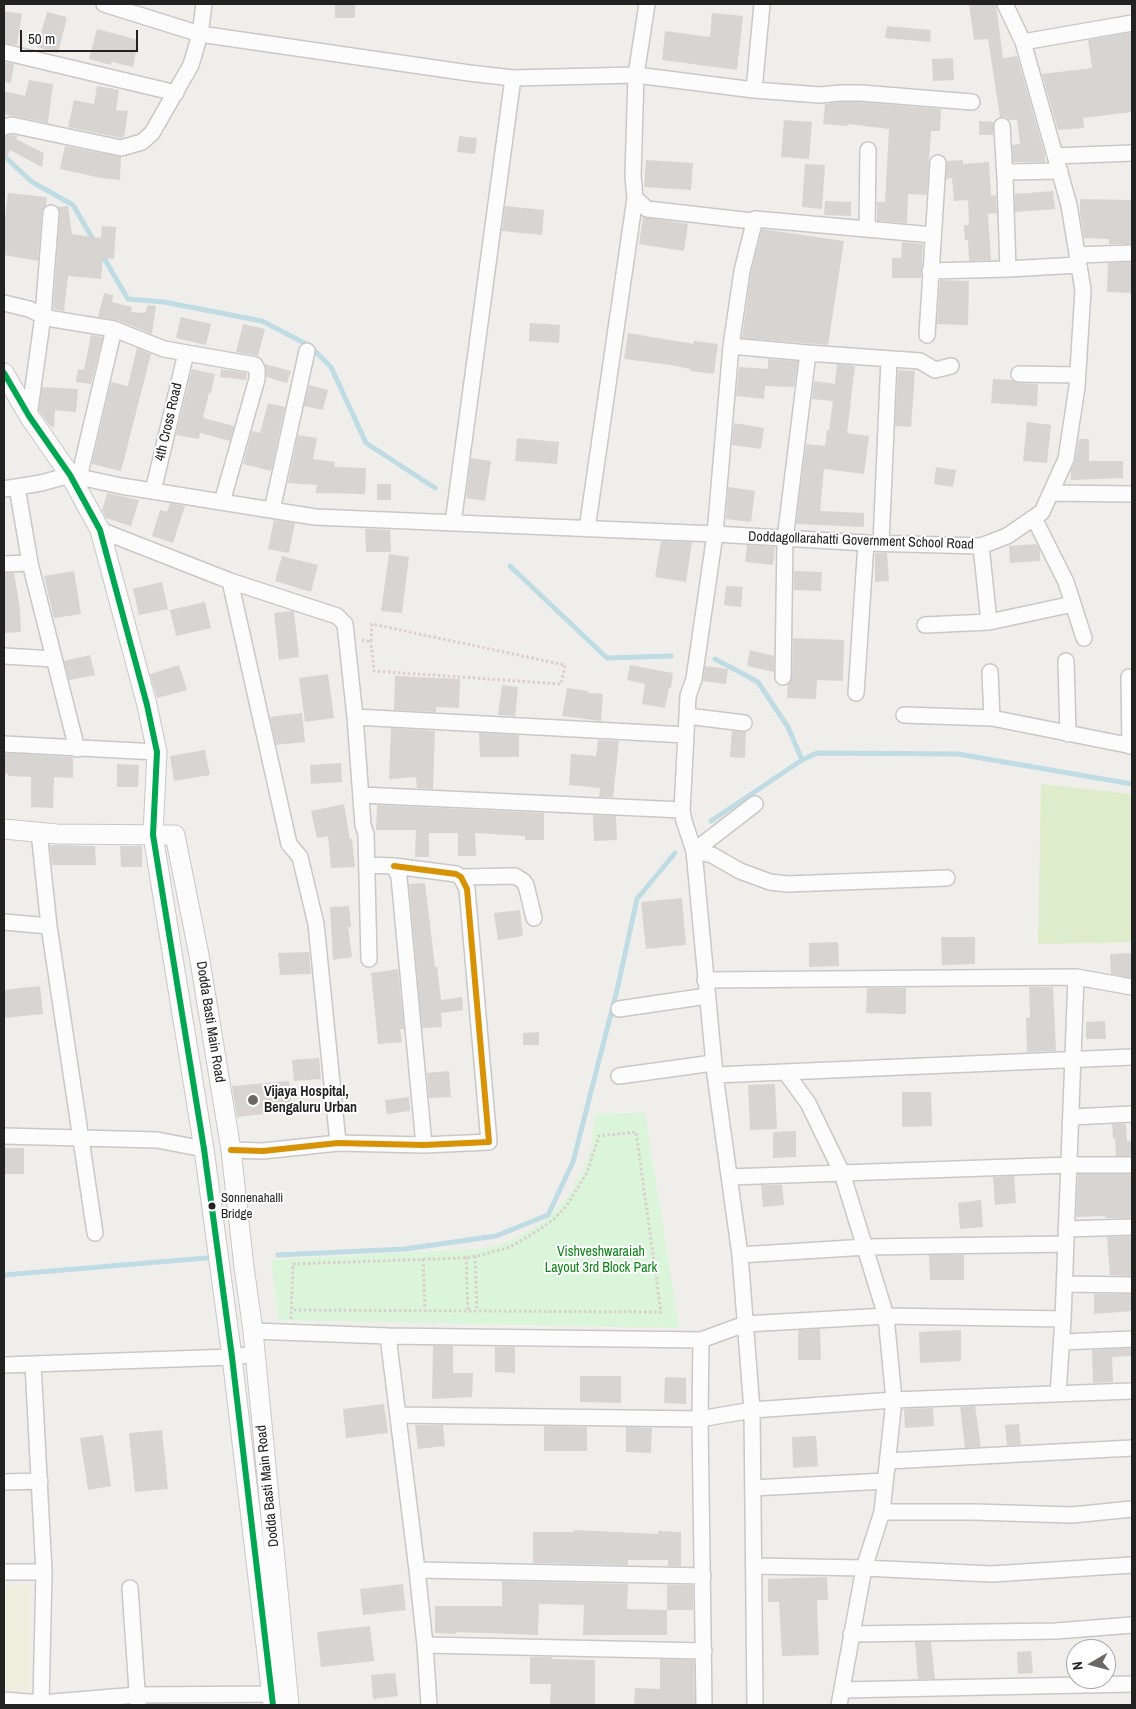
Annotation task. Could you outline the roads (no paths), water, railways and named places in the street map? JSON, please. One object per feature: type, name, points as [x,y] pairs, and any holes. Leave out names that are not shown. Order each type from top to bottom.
[{"type":"street","points":[[4,127],[12,125],[121,148],[142,142],[152,133],[191,65],[200,34],[204,4]]},
{"type":"street","points":[[587,529],[635,198],[633,176],[636,75],[647,4]]},
{"type":"street","points":[[754,90],[762,4]]},
{"type":"street","name":"Doddagollarahatti Government School Road","points":[[74,476],[315,518],[981,546],[1007,536],[1042,512],[1066,459],[1077,376],[1082,290],[1069,205],[1056,156],[1023,42],[1005,4]]},
{"type":"street","points":[[111,5],[200,34],[469,73],[514,78],[636,75],[754,90],[820,95],[841,92],[861,93],[972,102]]},
{"type":"street","points":[[1023,42],[1132,23]]},
{"type":"street","points":[[4,52],[176,93]]},
{"type":"street","points":[[453,523],[514,78]]},
{"type":"street","points":[[1002,126],[1008,269]]},
{"type":"street","points":[[867,229],[868,150]]},
{"type":"street","points":[[1056,156],[1132,153]]},
{"type":"street","points":[[928,335],[930,271],[938,163]]},
{"type":"street","points":[[1005,179],[1007,172],[1060,171]]},
{"type":"street","points":[[635,198],[647,209],[752,221],[755,219],[933,235]]},
{"type":"street","points":[[29,416],[43,316],[51,213]]},
{"type":"street","points":[[755,219],[742,271],[731,346],[716,534],[694,679],[688,696],[682,810],[694,851],[714,1069],[740,1255],[752,1410],[756,1705]]},
{"type":"street","points":[[930,271],[1008,269],[1132,253]]},
{"type":"street","points":[[4,303],[28,309],[43,316],[114,329],[164,348],[255,365],[257,378],[222,502]]},
{"type":"street","points":[[77,749],[10,488],[74,476],[114,329]]},
{"type":"street","points":[[731,346],[920,361],[935,370],[951,366]]},
{"type":"street","points":[[272,510],[307,351]]},
{"type":"street","name":"4th Cross Road","points":[[153,491],[186,353]]},
{"type":"street","points":[[784,677],[785,539],[808,353]]},
{"type":"street","points":[[856,693],[874,543],[889,359]]},
{"type":"street","name":"Dodda Basti Main Road","points":[[4,373],[29,416],[74,476],[100,530],[147,705],[157,752],[153,835],[204,1149],[280,1700]]},
{"type":"street","points":[[1019,374],[1077,376]]},
{"type":"street","points":[[1051,493],[1132,494]]},
{"type":"street","points":[[1034,518],[1066,582],[1084,638]]},
{"type":"street","points":[[100,530],[230,581],[337,616],[345,624],[355,717],[363,825],[366,834],[368,959]]},
{"type":"street","points":[[981,546],[989,622]]},
{"type":"street","points":[[4,564],[30,563]]},
{"type":"street","points":[[230,581],[290,844],[300,857],[316,924],[338,1143]]},
{"type":"street","points":[[925,625],[989,622],[1073,604]]},
{"type":"street","points":[[4,656],[54,660]]},
{"type":"street","points":[[1066,661],[1068,734]]},
{"type":"street","points":[[990,672],[992,718]]},
{"type":"street","points":[[904,715],[992,718],[1131,746],[1129,677]]},
{"type":"street","points":[[687,716],[744,723]]},
{"type":"street","points":[[355,717],[686,735]]},
{"type":"street","points":[[4,744],[157,752]]},
{"type":"street","name":"Dodda Basti Main Road","points":[[154,790],[175,835],[199,955],[231,1150],[253,1331],[280,1700]]},
{"type":"street","points":[[361,795],[682,810]]},
{"type":"street","points":[[694,851],[755,804]]},
{"type":"street","points":[[4,829],[39,832],[175,835]]},
{"type":"street","points":[[39,832],[49,926],[95,1232]]},
{"type":"street","points":[[694,851],[712,855],[740,871],[763,879],[788,884],[947,878]]},
{"type":"street","points":[[367,865],[394,866],[456,874],[461,877],[515,876],[526,885],[534,918]]},
{"type":"street","points":[[394,866],[399,877],[424,1146]]},
{"type":"street","points":[[231,1150],[263,1151],[338,1143],[424,1146],[489,1142],[467,889],[461,877]]},
{"type":"street","points":[[4,922],[49,926]]},
{"type":"street","points":[[706,980],[1076,977],[1132,987]]},
{"type":"street","points":[[1058,1394],[1063,1319],[1076,977]]},
{"type":"street","points":[[619,1009],[707,996]]},
{"type":"street","points":[[619,1076],[714,1069],[786,1074],[1132,1057]]},
{"type":"street","points":[[786,1074],[808,1103],[842,1173],[886,1316],[894,1400],[882,1512],[864,1568],[839,1705]]},
{"type":"street","points":[[1071,1117],[1132,1114]]},
{"type":"street","points":[[4,1136],[157,1140],[204,1149]]},
{"type":"street","points":[[729,1177],[1069,1165],[1132,1165]]},
{"type":"street","points":[[740,1255],[1066,1236],[1132,1227]]},
{"type":"street","points":[[1064,1284],[1132,1285]]},
{"type":"street","points":[[253,1331],[388,1336],[701,1340],[745,1324],[886,1316],[1063,1319]]},
{"type":"street","points":[[388,1336],[417,1570],[429,1705]]},
{"type":"street","points":[[1062,1342],[1132,1339]]},
{"type":"street","points":[[701,1340],[700,1419],[704,1705]]},
{"type":"street","points":[[4,1365],[232,1357],[255,1354]]},
{"type":"street","points":[[33,1364],[44,1572],[40,1704]]},
{"type":"street","points":[[398,1415],[700,1419],[752,1410],[894,1400],[1132,1391]]},
{"type":"street","points":[[888,1461],[1132,1448]]},
{"type":"street","points":[[4,1482],[40,1481]]},
{"type":"street","points":[[753,1488],[886,1482]]},
{"type":"street","points":[[882,1512],[1072,1515],[1132,1509]]},
{"type":"street","points":[[754,1566],[864,1568],[992,1574],[1132,1566]]},
{"type":"street","points":[[417,1570],[703,1576]]},
{"type":"street","points":[[4,1572],[44,1572]]},
{"type":"street","points":[[130,1588],[138,1700]]},
{"type":"street","points":[[851,1634],[1056,1630],[1132,1625]]},
{"type":"street","points":[[425,1645],[704,1651]]},
{"type":"street","points":[[842,1690],[1132,1684]]},
{"type":"street","points":[[4,1700],[40,1704],[138,1700],[280,1700]]},
{"type":"waterway","points":[[4,156],[32,182],[73,205],[94,241]]},
{"type":"waterway","points":[[101,253],[128,299],[164,302],[262,321],[310,346],[331,367],[366,443],[435,488]]},
{"type":"waterway","points":[[510,566],[607,658],[671,656]]},
{"type":"waterway","points":[[715,659],[758,682],[788,727],[802,760]]},
{"type":"waterway","points":[[711,821],[802,760],[817,753],[958,754],[1132,784]]},
{"type":"waterway","points":[[278,1255],[405,1249],[496,1236],[548,1215],[573,1162],[617,990],[637,899],[675,853]]},
{"type":"waterway","points":[[4,1275],[206,1258]]},
{"type":"place","name":"Vijaya Hospital, Bengaluru Urban","points":[[253,1100]]},
{"type":"place","name":"Sonnenahalli Bridge","points":[[212,1206]]},
{"type":"park label","name":"Vishveshwaraiah Layout 3rd Block Park","points":[[601,1260]]}]
